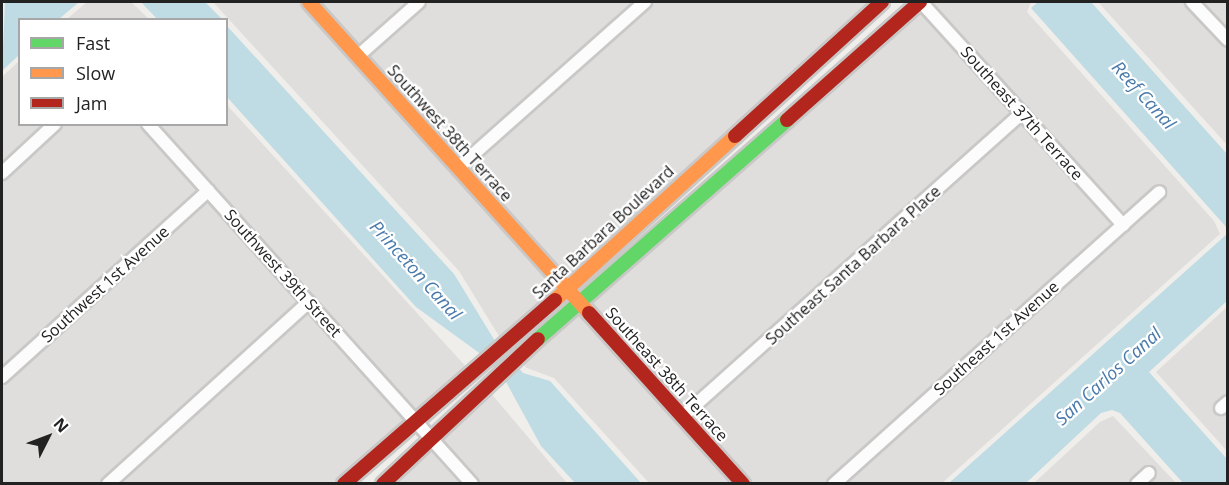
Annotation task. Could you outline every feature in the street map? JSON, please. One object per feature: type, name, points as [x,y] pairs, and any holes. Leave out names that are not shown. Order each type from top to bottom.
[{"type":"main road","name":"Southwest 38th Terrace","points":[[309,2],[566,287]]},
{"type":"main road","name":"Santa Barbara Boulevard","points":[[344,483],[507,344],[566,287],[882,2]]},
{"type":"main road","points":[[383,483],[519,356],[581,304],[921,2]]},
{"type":"main road","points":[[746,124],[763,143]]},
{"type":"main road","name":"Southeast 38th Terrace","points":[[566,287],[743,483]]},
{"type":"street","points":[[358,56],[419,2]]},
{"type":"street","points":[[459,167],[645,2]]},
{"type":"street","name":"Southeast 37th Terrace","points":[[921,2],[1123,225]]},
{"type":"street","points":[[1192,2],[1227,40]]},
{"type":"street","name":"Southeast Santa Barbara Place","points":[[683,416],[1022,113]]},
{"type":"street","points":[[2,173],[53,126]]},
{"type":"street","name":"Southwest 39th Street","points":[[150,126],[472,483]]},
{"type":"street","name":"Southwest 1st Avenue","points":[[2,377],[208,190]]},
{"type":"street","name":"Southeast 1st Avenue","points":[[834,483],[1159,192]]},
{"type":"street","points":[[108,483],[309,302]]},
{"type":"street","points":[[1137,483],[1149,473]]},
{"type":"shaded area","points":[[87,2],[131,2],[148,18],[68,18]]},
{"type":"shaded area","points":[[213,2],[874,2],[502,341],[459,271]]},
{"type":"shaded area","points":[[929,2],[1031,2],[1027,12],[1214,221],[1220,234],[942,483],[649,483],[554,378],[527,368],[521,362]]},
{"type":"shaded area","points":[[1098,2],[1227,2],[1227,145]]},
{"type":"shaded area","points":[[18,62],[18,126],[228,126],[228,106],[469,370],[336,483],[2,483],[2,77]]},
{"type":"shaded area","points":[[1227,307],[1227,451],[1156,372]]},
{"type":"shaded area","points":[[489,391],[567,483],[391,484]]},
{"type":"shaded area","points":[[1113,416],[1176,483],[1033,484],[1100,422]]},
{"type":"water","points":[[5,2],[79,2],[60,18],[18,18],[18,56],[2,71]]},
{"type":"water","points":[[141,2],[205,2],[221,18],[156,18]]},
{"type":"water","name":"Reef Canal","points":[[1038,2],[1091,2],[1227,154],[1227,228],[1031,8]]},
{"type":"water","name":"Princeton Canal","points":[[228,27],[454,274],[495,341],[523,373],[550,381],[641,483],[575,483],[541,446],[505,380],[482,355],[416,307],[228,98]]},
{"type":"water","name":"San Carlos Canal","points":[[1227,234],[1227,301],[1149,372],[1227,459],[1227,483],[1183,483],[1120,413],[1112,410],[1101,413],[1026,483],[949,483]]},
{"type":"traffic: fast","points":[[538,339],[787,120]]},
{"type":"traffic: slow","points":[[309,2],[589,313]]},
{"type":"traffic: slow","points":[[555,300],[735,136]]},
{"type":"traffic: jam","points":[[735,136],[882,2]]},
{"type":"traffic: jam","points":[[787,120],[920,2]]},
{"type":"traffic: jam","points":[[344,484],[555,300]]},
{"type":"traffic: jam","points":[[589,313],[743,484]]},
{"type":"traffic: jam","points":[[383,484],[538,339]]}]
